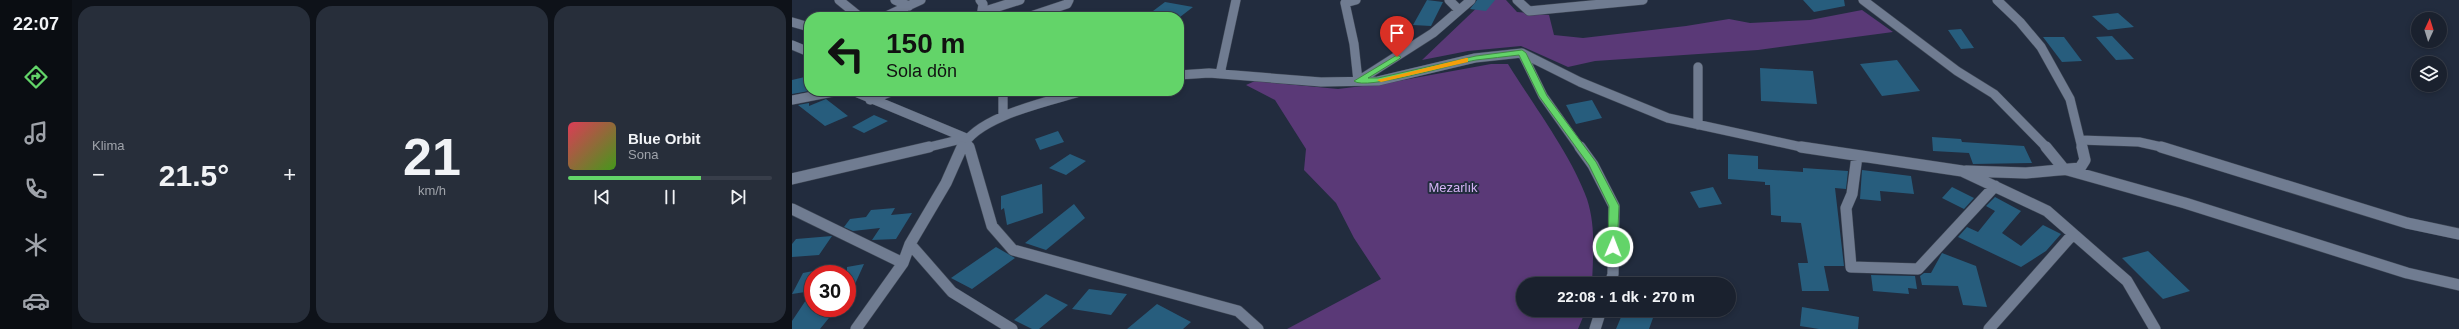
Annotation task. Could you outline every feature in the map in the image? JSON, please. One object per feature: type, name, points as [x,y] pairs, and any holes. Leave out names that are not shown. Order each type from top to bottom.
[{"type":"street","points":[[839,0],[854,12]]},
{"type":"street","points":[[895,0],[909,6]]},
{"type":"street","points":[[895,12],[921,0]]},
{"type":"street","points":[[982,8],[992,0]]},
{"type":"street","points":[[982,8],[1020,0]]},
{"type":"street","points":[[1043,12],[1067,4],[1069,0]]},
{"type":"street","points":[[1220,74],[1236,0]]},
{"type":"street","points":[[1356,0],[1345,3],[1354,44],[1358,81]]},
{"type":"street","points":[[1449,0],[1459,10]]},
{"type":"street","points":[[1358,81],[1433,33],[1471,0]]},
{"type":"street","points":[[1517,0],[1529,11],[1643,0]]},
{"type":"street","points":[[1863,0],[1957,71],[1994,94],[2043,143],[2064,169],[2185,203],[2407,273],[2459,285]]},
{"type":"street","points":[[1184,75],[1220,74],[1321,82],[1378,80],[1476,58],[1522,53],[1580,82],[1668,118],[1821,150],[1962,171],[2026,173],[2080,168],[2084,160],[2070,99],[2041,47],[2020,22],[1997,0]]},
{"type":"street","points":[[792,22],[804,26]]},
{"type":"street","points":[[792,45],[804,50]]},
{"type":"street","points":[[1522,53],[1543,96],[1593,165],[1614,206],[1612,277]]},
{"type":"street","points":[[1698,67],[1698,124]]},
{"type":"street","points":[[792,100],[812,96]]},
{"type":"street","points":[[863,96],[966,138]]},
{"type":"street","points":[[870,100],[880,96]]},
{"type":"street","points":[[1003,96],[1003,115]]},
{"type":"street","points":[[792,180],[966,138],[1003,115],[1066,96]]},
{"type":"street","points":[[856,329],[903,263],[910,244],[946,183],[966,138]]},
{"type":"street","points":[[966,138],[992,226],[1013,250],[1238,310],[1258,329]]},
{"type":"street","points":[[2080,140],[2139,142],[2167,148],[2407,223],[2459,234]]},
{"type":"street","points":[[1857,156],[1852,194],[1846,208],[1851,267],[1918,269],[1994,186]]},
{"type":"street","points":[[1962,171],[2047,211],[2127,282],[2155,329]]},
{"type":"street","points":[[792,209],[903,263]]},
{"type":"street","points":[[1989,329],[2073,234]]},
{"type":"street","points":[[910,244],[952,292],[1012,329]]},
{"type":"street","points":[[1595,329],[1599,317]]},
{"type":"green space","points":[[1485,0],[1506,0],[1517,12],[1549,15],[1554,35],[1583,38],[1686,26],[1729,19],[1750,23],[1810,20],[1862,10],[1893,32],[1758,50],[1595,61],[1568,67],[1521,46],[1468,51],[1422,60]]},
{"type":"green space","name":"Mezarlık","points":[[1491,64],[1508,64],[1572,165],[1587,199],[1593,230],[1592,277],[1516,277],[1516,317],[1583,317],[1578,329],[1287,329],[1381,279],[1354,238],[1336,203],[1304,170],[1306,149],[1275,100],[1246,85],[1255,81],[1338,89],[1387,83]]},
{"type":"building","points":[[1427,0],[1443,2],[1431,26],[1413,25]]},
{"type":"building","points":[[1477,0],[1495,0],[1486,11],[1470,9]]},
{"type":"building","points":[[1803,0],[1844,0],[1845,6],[1814,12]]},
{"type":"building","points":[[1165,2],[1193,7],[1184,14],[1184,12],[1152,12]]},
{"type":"building","points":[[2118,13],[2134,27],[2108,30],[2092,16]]},
{"type":"building","points":[[1961,29],[1974,48],[1961,49],[1948,30]]},
{"type":"building","points":[[2112,36],[2134,59],[2116,60],[2096,37]]},
{"type":"building","points":[[2043,37],[2064,37],[2082,61],[2062,62]]},
{"type":"building","points":[[1897,60],[1920,91],[1882,96],[1860,64]]},
{"type":"building","points":[[1760,68],[1813,71],[1817,104],[1761,101]]},
{"type":"building","points":[[804,77],[804,92],[792,94],[792,80]]},
{"type":"building","points":[[826,99],[848,116],[825,126],[798,105],[809,103],[809,106]]},
{"type":"building","points":[[1592,100],[1602,118],[1576,124],[1566,105]]},
{"type":"building","points":[[874,115],[888,121],[864,133],[852,127]]},
{"type":"building","points":[[1058,131],[1064,142],[1040,150],[1035,139]]},
{"type":"building","points":[[1932,137],[1961,139],[1962,142],[2024,146],[2032,163],[1973,164],[1969,153],[1933,151]]},
{"type":"building","points":[[1070,154],[1086,161],[1066,175],[1049,168]]},
{"type":"building","points":[[1728,154],[1758,156],[1758,169],[1803,172],[1803,168],[1848,171],[1846,189],[1835,188],[1844,266],[1824,266],[1829,291],[1802,291],[1798,263],[1808,263],[1801,223],[1781,222],[1781,216],[1771,215],[1770,185],[1765,185],[1765,182],[1728,179]]},
{"type":"building","points":[[1862,170],[1911,176],[1914,194],[1880,191],[1881,201],[1860,199]]},
{"type":"building","points":[[1042,184],[1043,213],[1007,225],[1004,208],[1001,210],[1001,196]]},
{"type":"building","points":[[1713,187],[1722,204],[1699,208],[1690,192]]},
{"type":"building","points":[[1952,187],[1974,198],[1964,209],[1942,198]]},
{"type":"building","points":[[1995,197],[2021,211],[2002,233],[2021,246],[2043,225],[2061,234],[2046,251],[2021,267],[1958,237],[1967,227],[1978,232],[1995,211],[1986,206]]},
{"type":"building","points":[[1074,204],[1085,218],[1046,250],[1025,243]]},
{"type":"building","points":[[895,208],[891,215],[912,213],[896,239],[872,240],[880,228],[853,231],[844,227],[850,219],[866,217],[871,210]]},
{"type":"building","points":[[832,236],[819,255],[792,257],[792,244],[796,239]]},
{"type":"building","points":[[996,247],[1015,258],[972,289],[951,278]]},
{"type":"building","points":[[2148,251],[2190,291],[2163,299],[2122,258]]},
{"type":"building","points":[[1942,253],[1976,266],[1987,307],[1963,305],[1958,286],[1922,285],[1920,276],[1924,273],[1931,273]]},
{"type":"building","points":[[864,264],[856,282],[856,265]]},
{"type":"building","points":[[803,273],[804,292],[792,294]]},
{"type":"building","points":[[1871,275],[1915,276],[1917,289],[1908,288],[1909,294],[1873,291]]},
{"type":"building","points":[[1089,289],[1127,294],[1111,315],[1072,309]]},
{"type":"building","points":[[1046,294],[1068,305],[1039,329],[1032,329],[1014,320]]},
{"type":"building","points":[[804,303],[804,317],[830,317],[820,329],[792,329],[792,321]]},
{"type":"building","points":[[1157,304],[1191,322],[1183,329],[1127,329]]},
{"type":"building","points":[[1802,307],[1859,317],[1858,329],[1819,329],[1800,326]]},
{"type":"building","points":[[1621,317],[1653,318],[1649,329],[1616,329]]},
{"type":"slow traffic","points":[[1381,80],[1466,60]]},
{"type":"route","points":[[1397,57],[1358,81],[1378,80],[1476,58],[1522,53],[1543,96],[1593,165],[1614,206],[1613,247]]}]
